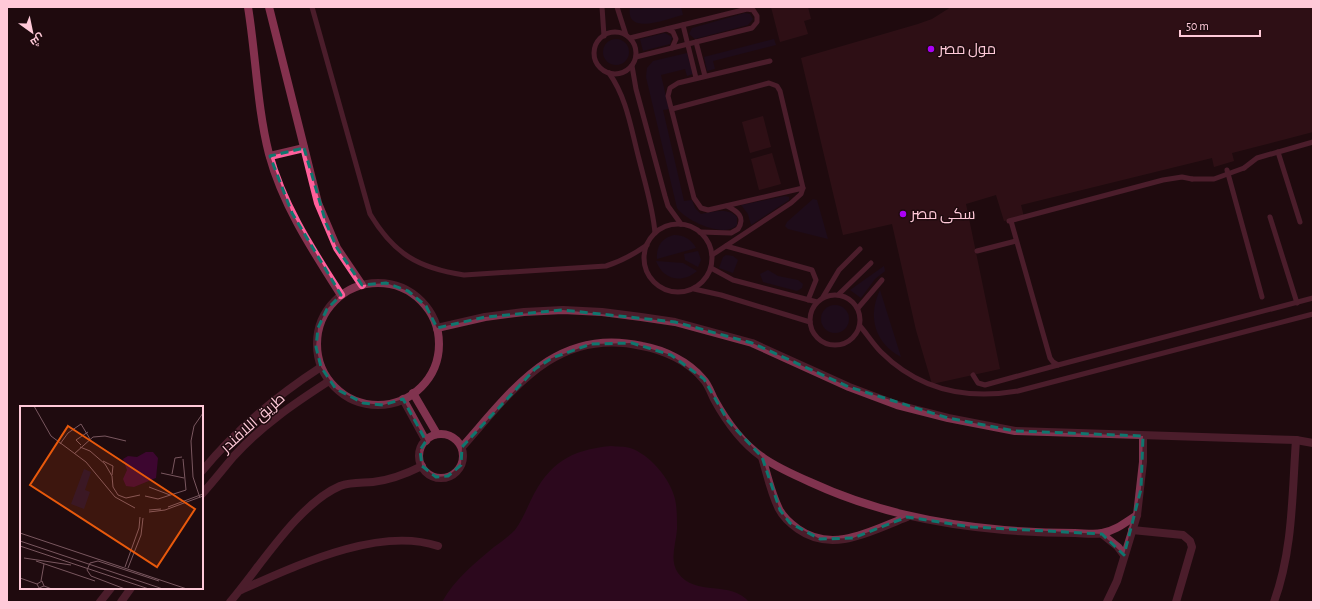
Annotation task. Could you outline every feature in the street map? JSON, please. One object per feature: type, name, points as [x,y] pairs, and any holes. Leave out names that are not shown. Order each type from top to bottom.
[{"type":"street","points":[[248,7],[264,132],[270,156],[292,213],[308,243],[340,295]]},
{"type":"street","points":[[269,7],[318,203],[337,248],[362,284]]},
{"type":"street","points":[[270,156],[304,148]]},
{"type":"street","points":[[386,283],[408,291],[426,306],[437,328],[439,349],[433,369],[428,378],[413,394],[403,400],[383,405],[363,403],[344,395],[329,381],[321,367],[316,347],[318,328],[327,310],[340,295],[362,284],[386,283]]},
{"type":"street","points":[[437,328],[485,317],[524,312],[579,311],[641,317],[675,322],[752,343],[849,387],[897,405],[948,418],[1015,431],[1296,440],[1313,443]]},
{"type":"street","points":[[462,447],[520,383],[535,369],[552,358],[571,349],[591,344],[611,342],[632,343],[671,355],[704,379],[728,422],[762,457],[832,492],[869,506],[907,516],[972,527],[1036,533],[1102,534],[1114,529],[1137,515]]},
{"type":"street","name":"طريق اللافندر","points":[[203,470],[252,418],[274,400],[321,367]]},
{"type":"street","name":"طريق اللافندر","points":[[203,493],[235,456],[256,435],[285,411],[329,381]]},
{"type":"street","points":[[413,394],[437,434]]},
{"type":"street","points":[[403,400],[426,441]]},
{"type":"street","points":[[437,434],[452,436],[462,447],[463,453],[462,465],[454,474],[442,478],[436,477],[426,471],[420,461],[420,450],[426,441],[437,434]]},
{"type":"street","points":[[1107,602],[1117,581],[1137,515],[1143,469],[1144,436]]},
{"type":"street","points":[[1274,602],[1286,561],[1292,517],[1296,440]]},
{"type":"street","points":[[762,457],[780,510],[790,523],[804,533],[820,539],[837,541],[853,538],[907,516]]},
{"type":"street","points":[[230,602],[292,525],[316,501],[341,486],[354,482],[390,479],[406,474],[422,466]]},
{"type":"street","points":[[1132,530],[1183,535],[1190,541],[1192,547],[1176,602]]},
{"type":"street","points":[[1102,534],[1118,547],[1124,555]]},
{"type":"street","points":[[240,590],[311,560],[343,550],[408,540],[438,546]]},
{"type":"street","points":[[100,602],[110,589]]},
{"type":"street","points":[[121,602],[130,589]]},
{"type":"lane","points":[[312,7],[370,214],[382,233],[399,251],[418,262],[441,271],[464,275],[606,266],[634,255],[646,245],[655,233],[672,225],[681,224],[700,232],[706,239],[712,256],[711,268],[701,283],[694,289],[684,292],[673,292],[663,289],[648,275],[644,266],[646,245]]},
{"type":"lane","points":[[602,7],[604,36]]},
{"type":"lane","points":[[609,73],[624,72],[632,66],[636,57],[636,50],[628,37],[617,7]]},
{"type":"lane","points":[[636,57],[752,28],[757,22],[757,16],[753,10],[747,9],[628,37],[615,32],[604,36],[596,45],[595,56],[600,66],[609,73],[616,82],[625,105],[653,212],[655,233]]},
{"type":"lane","points":[[683,25],[696,78]]},
{"type":"lane","points":[[667,29],[673,32],[676,39],[672,48]]},
{"type":"lane","points":[[696,42],[705,76]]},
{"type":"lane","points":[[770,60],[675,84],[670,88],[668,93],[672,109],[698,205],[708,210],[803,188]]},
{"type":"lane","points":[[632,66],[636,89],[668,206],[681,224]]},
{"type":"lane","points":[[672,109],[769,83],[775,84],[780,91],[803,188],[801,194],[791,203],[712,256]]},
{"type":"lane","points":[[1058,364],[1053,362],[1050,358],[1009,221],[1163,180],[1182,177],[1192,179],[1214,179],[1244,168],[1256,158],[1313,142]]},
{"type":"lane","points":[[1278,152],[1300,222]]},
{"type":"lane","points":[[1227,170],[1262,296]]},
{"type":"lane","points":[[700,232],[731,233],[738,229],[741,226],[741,217],[736,211],[727,206]]},
{"type":"lane","points":[[1270,217],[1296,303]]},
{"type":"lane","points":[[977,251],[1016,241]]},
{"type":"lane","points":[[726,246],[812,270],[816,280],[808,300]]},
{"type":"lane","points":[[838,294],[853,301],[858,308],[861,320],[860,326],[852,339],[845,343],[833,345],[822,341],[816,336],[810,322],[813,308],[823,297],[838,270],[860,249]]},
{"type":"lane","points":[[823,297],[838,294],[871,264]]},
{"type":"lane","points":[[711,268],[727,278],[817,302]]},
{"type":"lane","points":[[858,308],[882,280]]},
{"type":"lane","points":[[694,289],[722,295],[810,322]]},
{"type":"lane","points":[[973,375],[978,383],[985,385],[1058,364],[1313,298]]},
{"type":"lane","points":[[860,326],[880,351],[896,366],[914,377],[934,386],[954,392],[976,395],[997,395],[1026,389],[1313,314]]},
{"type":"highlighted area","points":[[304,148],[326,223],[337,248],[362,285],[386,283],[408,291],[426,306],[437,328],[485,317],[563,310],[675,322],[752,343],[849,387],[948,418],[1015,431],[1143,436],[1141,489],[1124,555],[1102,534],[972,527],[907,517],[853,538],[820,539],[790,523],[780,510],[762,457],[728,421],[704,379],[671,355],[632,343],[591,344],[552,358],[535,369],[462,447],[461,465],[448,476],[436,477],[422,466],[420,450],[426,441],[403,399],[383,405],[363,403],[336,389],[321,367],[316,347],[318,328],[327,309],[341,295],[292,213],[270,156]]},
{"type":"shaded area","points":[[630,7],[640,7],[640,9],[648,7],[681,7],[683,15],[659,22],[641,24],[634,21],[630,16]]},
{"type":"shaded area","points":[[745,13],[750,14],[753,19],[748,25],[695,39],[689,34],[692,28]]},
{"type":"shaded area","points":[[665,33],[672,37],[670,44],[643,51],[640,39]]},
{"type":"shaded area","points":[[616,39],[625,43],[629,52],[625,61],[616,65],[607,61],[603,52],[607,43]]},
{"type":"shaded area","points":[[774,39],[776,45],[713,61],[715,69],[707,71],[704,57]]},
{"type":"shaded area","points":[[687,53],[693,74],[687,76],[685,69],[661,75],[669,109],[663,110],[684,201],[692,200],[695,208],[701,214],[715,211],[725,211],[733,214],[737,217],[737,225],[731,229],[714,229],[705,226],[688,218],[677,208],[646,77],[647,68],[653,61]]},
{"type":"shaded area","points":[[785,196],[789,197],[789,200],[751,225],[748,214],[741,205]]},
{"type":"shaded area","points":[[813,199],[817,200],[828,239],[788,229],[785,226],[787,222]]},
{"type":"shaded area","points":[[674,235],[687,238],[696,248],[657,259],[659,246],[663,240]]},
{"type":"shaded area","points":[[698,251],[701,260],[698,267],[685,260],[684,254]]},
{"type":"shaded area","points":[[726,255],[733,256],[738,260],[733,273],[719,268],[723,257]]},
{"type":"shaded area","points":[[656,261],[683,263],[697,271],[685,278],[674,278],[663,272]]},
{"type":"shaded area","points":[[884,266],[885,271],[875,279],[861,298],[850,290]]},
{"type":"shaded area","points":[[768,270],[778,276],[798,280],[803,284],[802,288],[797,291],[763,282],[760,274]]},
{"type":"shaded area","points":[[880,290],[901,357],[885,344],[876,328],[874,310]]},
{"type":"shaded area","points":[[835,305],[845,309],[849,319],[845,329],[835,333],[825,329],[821,319],[825,309]]},
{"type":"shaded area","points":[[611,446],[625,447],[637,451],[658,468],[669,483],[676,506],[677,529],[673,557],[675,568],[678,573],[685,580],[694,585],[733,592],[741,595],[749,602],[442,602],[465,572],[515,530],[538,487],[553,468],[572,455]]},
{"type":"building","points":[[771,7],[808,7],[811,19],[804,21],[808,34],[780,42]]},
{"type":"building","points":[[951,7],[1313,7],[1313,132],[1232,153],[1234,161],[1214,167],[1212,158],[1021,205],[1024,217],[1004,221],[996,195],[966,204],[1000,369],[932,384],[916,330],[892,224],[843,235],[801,58],[918,24],[932,19]]},
{"type":"building","points":[[763,116],[771,147],[750,153],[742,122]]},
{"type":"building","points":[[772,153],[781,184],[759,190],[751,159]]},
{"type":"place","name":"مول مصر","points":[[931,49]]},
{"type":"place","name":"سكى مصر","points":[[903,214]]}]
